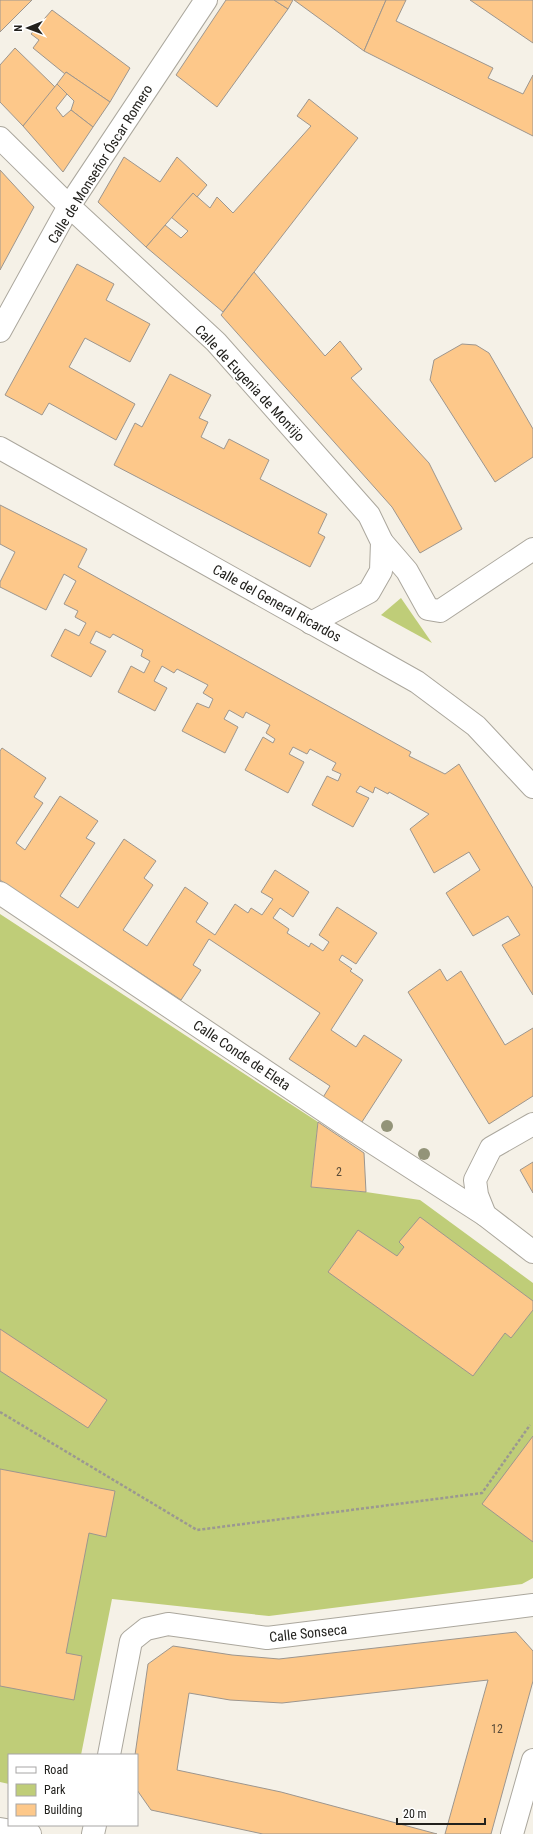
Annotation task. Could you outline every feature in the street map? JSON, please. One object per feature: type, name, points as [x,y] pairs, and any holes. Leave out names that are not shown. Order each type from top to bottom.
[{"type":"street","name":"Calle de Monseñor Óscar Romero","points":[[0,331],[69,206],[206,0]]},
{"type":"street","name":"Calle de Eugenia de Montijo","points":[[0,138],[69,206],[216,342],[369,515],[382,542],[382,571],[369,592],[311,623]]},
{"type":"street","name":"Calle del General Ricardos","points":[[0,448],[417,682],[476,726],[533,787]]},
{"type":"street","points":[[382,542],[406,571],[428,609],[440,611],[533,549]]},
{"type":"street","name":"Calle Conde de Eleta","points":[[0,893],[347,1126],[486,1216],[533,1252]]},
{"type":"street","points":[[486,1216],[477,1195],[475,1180],[491,1148],[533,1124]]},
{"type":"street","name":"Calle Sonseca","points":[[109,1754],[131,1641],[146,1629],[168,1624],[267,1638],[533,1605]]},
{"type":"street","points":[[512,1834],[533,1760]]},
{"type":"street","points":[[0,1829],[30,1834]]},
{"type":"path","points":[[0,1412],[196,1530],[482,1493],[530,1425]]},
{"type":"green space","points":[[401,598],[432,643],[381,615]]},
{"type":"green space","points":[[0,914],[318,1122],[311,1187],[366,1192],[420,1200],[533,1283],[533,1578],[522,1584],[269,1616],[112,1599],[81,1754],[8,1754],[8,1784],[0,1782]]},
{"type":"building","points":[[0,0],[32,0],[0,32]]},
{"type":"building","points":[[226,0],[274,0],[288,9],[217,107],[176,75]]},
{"type":"building","points":[[274,0],[293,0],[288,9]]},
{"type":"building","points":[[294,0],[386,0],[364,51]]},
{"type":"building","points":[[386,0],[406,0],[396,21],[493,68],[488,78],[523,94],[533,75],[533,136],[364,51]]},
{"type":"building","points":[[470,0],[533,0],[533,43]]},
{"type":"building","points":[[52,10],[130,68],[110,102],[66,72],[65,74],[33,48],[39,40],[31,34]]},
{"type":"building","points":[[15,48],[56,88],[23,126],[0,102],[0,65]]},
{"type":"building","points":[[66,72],[110,102],[93,127],[71,110],[74,101],[57,84]]},
{"type":"building","points":[[57,84],[67,94],[56,108],[63,117],[71,110],[93,127],[63,172],[23,126]]},
{"type":"building","points":[[309,99],[358,138],[223,312],[146,247],[165,225],[181,238],[188,231],[171,217],[193,193],[210,208],[217,197],[233,213],[311,126],[297,116]]},
{"type":"building","points":[[124,157],[160,182],[177,157],[207,185],[197,197],[193,193],[146,247],[98,202]]},
{"type":"building","points":[[0,170],[34,207],[0,270]]},
{"type":"building","points":[[77,264],[114,284],[106,300],[150,324],[130,362],[85,338],[69,367],[135,404],[116,440],[49,403],[42,415],[5,395]]},
{"type":"building","points":[[254,272],[325,356],[340,341],[362,369],[351,378],[429,463],[462,529],[420,553],[392,507],[221,315]]},
{"type":"building","points":[[462,344],[476,345],[489,353],[533,429],[533,457],[495,482],[430,380],[434,360]]},
{"type":"building","points":[[170,374],[211,395],[199,418],[208,422],[201,437],[224,449],[229,439],[269,460],[260,479],[327,514],[318,533],[325,537],[310,567],[114,465],[135,423],[142,427]]},
{"type":"building","points":[[0,505],[87,549],[78,567],[411,752],[409,756],[445,774],[459,764],[533,888],[533,995],[502,945],[520,935],[508,916],[473,936],[446,893],[480,870],[469,852],[434,873],[410,829],[429,814],[389,792],[388,794],[375,787],[373,793],[360,786],[356,792],[369,798],[353,827],[312,805],[327,776],[338,781],[341,774],[332,770],[336,763],[310,749],[307,754],[293,747],[289,754],[304,762],[288,793],[245,770],[263,737],[273,743],[275,739],[266,733],[270,725],[246,712],[243,718],[229,710],[224,719],[238,727],[225,753],[182,731],[197,703],[209,708],[213,699],[203,693],[208,685],[177,669],[174,673],[162,666],[154,681],[167,688],[155,711],[118,692],[131,666],[144,673],[150,661],[141,656],[143,650],[113,634],[110,638],[96,631],[90,643],[106,651],[91,677],[51,656],[65,629],[79,636],[86,623],[75,617],[78,611],[64,604],[76,581],[64,574],[46,610],[0,587],[0,582],[15,552],[0,544]]},
{"type":"building","points":[[2,748],[46,778],[34,797],[43,803],[16,843],[25,850],[60,796],[98,821],[86,838],[95,843],[60,896],[78,908],[124,839],[156,861],[144,878],[153,885],[123,930],[147,946],[185,887],[208,903],[196,922],[215,935],[235,904],[248,913],[251,908],[262,915],[273,899],[261,892],[275,870],[309,892],[293,917],[280,908],[273,918],[289,929],[287,933],[309,947],[311,943],[323,951],[329,942],[319,935],[337,907],[377,933],[356,964],[342,955],[339,960],[352,969],[350,971],[363,980],[331,1030],[356,1047],[364,1035],[402,1060],[360,1125],[322,1099],[330,1086],[289,1059],[320,1013],[209,939],[193,965],[201,970],[181,1000],[0,880],[0,751]]},
{"type":"building","points":[[440,969],[447,981],[461,971],[505,1045],[533,1028],[533,1096],[489,1124],[408,992]]},
{"type":"building","points":[[318,1122],[364,1153],[366,1192],[311,1187]]},
{"type":"building","points":[[533,1162],[533,1193],[520,1170]]},
{"type":"building","points":[[420,1217],[533,1301],[533,1310],[511,1338],[505,1333],[473,1376],[328,1272],[358,1230],[397,1256],[404,1247],[399,1242]]},
{"type":"building","points":[[0,1329],[107,1400],[88,1428],[0,1371]]},
{"type":"building","points":[[533,1436],[533,1542],[482,1504]]},
{"type":"building","points":[[0,1469],[115,1491],[106,1537],[89,1533],[66,1653],[82,1656],[74,1700],[0,1686]]},
{"type":"building","points":[[516,1632],[533,1651],[533,1681],[491,1834],[445,1834],[488,1680],[282,1703],[230,1700],[189,1693],[177,1770],[281,1792],[437,1834],[263,1834],[151,1810],[138,1791],[138,1754],[135,1754],[148,1664],[173,1646],[232,1655],[279,1659]]}]
